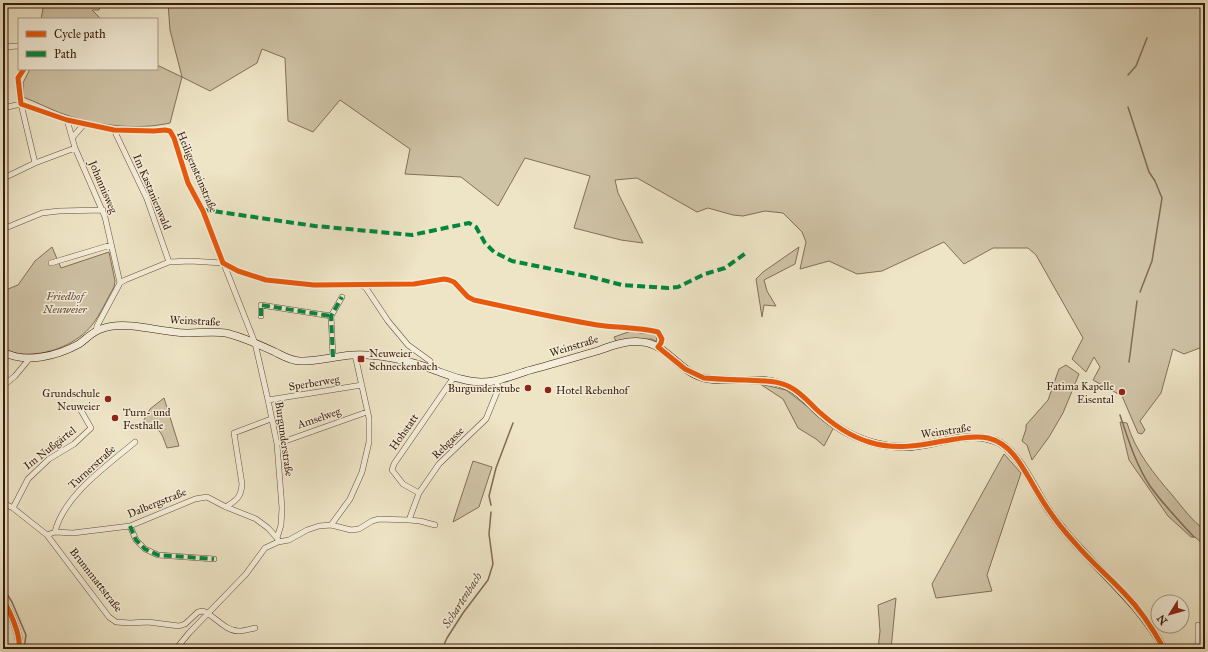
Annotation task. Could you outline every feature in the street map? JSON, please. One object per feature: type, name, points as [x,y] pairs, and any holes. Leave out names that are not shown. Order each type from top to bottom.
[{"type":"main road","name":"Weinstraße","points":[[3,352],[12,357],[30,358],[47,356],[81,343],[96,331],[110,327],[130,326],[185,333],[226,333],[255,343],[293,360],[302,361],[355,355],[408,361],[454,377],[480,382],[496,380],[616,344],[640,341],[650,343],[658,347],[685,369],[704,378],[765,381],[779,383],[791,388],[803,396],[816,410],[832,423],[849,434],[868,442],[888,447],[910,447],[965,437],[989,438],[999,443],[1009,450],[1019,461],[1060,527],[1138,609],[1150,625],[1164,649]]},
{"type":"main road","points":[[3,599],[18,635],[20,644],[19,649]]},
{"type":"street","points":[[3,47],[18,46]]},
{"type":"street","points":[[23,70],[18,78],[21,104],[35,163]]},
{"type":"street","points":[[3,108],[21,104]]},
{"type":"street","name":"Heiligensteinstraße","points":[[21,104],[68,120],[114,130],[170,131],[174,138],[188,183],[203,211],[255,343]]},
{"type":"street","name":"Johannisweg","points":[[68,120],[75,148],[103,210],[120,283]]},
{"type":"street","points":[[73,137],[85,124]]},
{"type":"street","name":"Im Kastanienwald","points":[[114,130],[147,199],[170,262]]},
{"type":"street","points":[[8,176],[35,163],[75,148]]},
{"type":"street","points":[[3,228],[42,213],[103,210]]},
{"type":"street","points":[[52,263],[111,245]]},
{"type":"street","points":[[96,331],[97,326],[120,283],[170,262],[190,261],[223,263]]},
{"type":"street","name":"Weinstraße","points":[[223,263],[238,271],[266,280],[314,286],[361,285],[366,288],[388,321],[408,345],[430,361],[435,370]]},
{"type":"street","points":[[333,357],[331,316],[342,297]]},
{"type":"street","points":[[261,316],[261,305],[331,316]]},
{"type":"street","name":"Burgunderstraße","points":[[255,343],[277,444],[282,508],[278,540]]},
{"type":"street","points":[[331,525],[350,499],[362,472],[370,442],[369,418],[355,355]]},
{"type":"street","points":[[3,386],[15,376],[30,358]]},
{"type":"street","name":"Hohstatt","points":[[419,493],[403,484],[392,470],[394,464],[454,377]]},
{"type":"street","name":"Rebgasse","points":[[409,520],[419,493],[439,464],[486,419],[497,392],[498,387],[496,380]]},
{"type":"street","name":"Sperberweg","points":[[268,400],[362,385]]},
{"type":"street","name":"Im Nußgärtel","points":[[13,508],[28,479],[49,460],[74,444],[91,428],[79,407]]},
{"type":"street","name":"Amselweg","points":[[277,444],[367,412]]},
{"type":"street","points":[[226,507],[237,500],[241,492],[242,484],[234,433],[271,419]]},
{"type":"street","name":"Turnerstraße","points":[[56,532],[58,522],[73,497],[135,442]]},
{"type":"street","name":"Dalbergstraße","points":[[47,535],[56,532],[73,533],[130,526],[195,499],[207,497],[226,507],[256,519],[268,528],[278,540]]},
{"type":"street","name":"Brunnmattstraße","points":[[3,502],[13,508],[47,535],[109,617],[116,622],[148,622],[180,626],[185,624],[198,612],[203,610],[209,613]]},
{"type":"street","points":[[176,649],[189,633],[246,574],[265,548],[278,540],[289,540],[307,530],[319,526],[331,525],[351,530],[359,529],[372,521],[379,519],[420,521],[435,525]]},
{"type":"street","points":[[130,526],[136,540],[145,549],[158,555],[214,559]]},
{"type":"street","points":[[209,613],[226,627],[233,630],[239,631],[255,628]]},
{"type":"street","points":[[1198,625],[1198,649]]},
{"type":"green space","points":[[44,3],[101,3],[99,10],[92,10],[100,18],[41,18]]},
{"type":"green space","points":[[168,3],[1205,3],[1205,346],[1184,354],[1173,349],[1161,393],[1140,421],[1145,430],[1142,434],[1138,433],[1122,396],[1093,380],[1100,367],[1094,357],[1086,372],[1072,359],[1083,338],[1036,255],[1028,248],[993,248],[964,264],[944,242],[882,271],[857,274],[829,261],[800,269],[806,242],[802,232],[783,213],[765,211],[743,216],[733,215],[708,208],[697,212],[637,178],[615,180],[618,193],[643,243],[621,240],[574,228],[590,176],[525,158],[498,206],[461,177],[405,174],[410,149],[340,100],[313,132],[288,121],[285,58],[262,49],[257,63],[210,91],[182,77],[170,30]]},
{"type":"green space","points":[[158,65],[182,77],[170,123],[133,127],[96,123],[66,115],[23,97],[23,83],[30,70],[158,70]]},
{"type":"green space","name":"Friedhof Neuweier","points":[[52,247],[61,268],[109,252],[115,281],[114,287],[101,312],[92,325],[72,342],[55,350],[37,353],[19,354],[4,349],[3,291],[18,285],[35,261]]},
{"type":"green space","points":[[799,247],[795,264],[764,280],[767,291],[776,306],[764,305],[762,317],[756,279],[763,272]]},
{"type":"green space","points":[[634,330],[640,333],[656,334],[657,342],[652,339],[616,341],[614,337]]},
{"type":"green space","points":[[1066,365],[1079,374],[1063,413],[1049,437],[1032,460],[1027,445],[1022,441],[1026,425],[1048,400],[1059,369]]},
{"type":"green space","points":[[760,384],[786,390],[834,427],[824,446],[816,439],[798,428],[783,399]]},
{"type":"green space","points":[[164,398],[179,446],[167,448],[159,431],[152,428],[140,427],[150,409]]},
{"type":"green space","points":[[1120,422],[1127,423],[1130,433],[1140,453],[1152,471],[1196,523],[1205,530],[1205,546],[1195,537],[1191,537],[1168,516],[1129,460]]},
{"type":"green space","points":[[1004,454],[1021,473],[987,575],[992,591],[936,598],[932,584]]},
{"type":"green space","points":[[473,461],[492,467],[479,507],[453,522]]},
{"type":"green space","points":[[896,598],[891,649],[878,649],[880,631],[878,605]]},
{"type":"waterway","points":[[1128,75],[1136,66],[1147,38]]},
{"type":"waterway","points":[[1128,107],[1149,172],[1155,181],[1162,198],[1152,261],[1140,292]]},
{"type":"waterway","points":[[1129,362],[1137,301]]},
{"type":"waterway","points":[[1120,415],[1133,452],[1145,478],[1160,499],[1194,537]]},
{"type":"waterway","name":"Schartenbach","points":[[491,505],[489,496],[496,468],[513,423]]},
{"type":"waterway","name":"Schartenbach","points":[[442,649],[447,638],[463,613],[488,580],[493,564],[489,534],[491,512]]},
{"type":"waterway","points":[[3,588],[12,602],[26,635],[24,649]]},
{"type":"marked path","points":[[203,211],[206,210],[315,226],[412,235],[469,223],[476,227],[485,243],[494,252],[512,261],[591,277],[622,285],[668,288],[678,287],[705,274],[725,268],[746,253]]},
{"type":"marked path","points":[[333,357],[331,316],[342,297]]},
{"type":"marked path","points":[[261,316],[261,305],[331,316]]},
{"type":"marked path","points":[[130,526],[136,540],[145,549],[158,555],[214,559]]},
{"type":"cycle path","points":[[23,70],[18,78],[21,104],[67,120],[114,130],[170,131],[174,138],[188,183],[203,211],[223,263],[238,271],[266,280],[314,285],[414,284],[444,279],[449,280],[454,282],[468,297],[474,300],[597,325],[643,329],[658,332],[662,339],[658,347],[685,369],[704,378],[769,381],[780,383],[801,394],[834,424],[854,436],[869,442],[897,447],[915,446],[971,437],[982,437],[997,441],[1017,459],[1054,518],[1064,531],[1141,612],[1164,649]]},
{"type":"cycle path","points":[[3,599],[17,630],[19,649]]},
{"type":"place","name":"Neuweier Schneckenbach","points":[[361,359]]},
{"type":"place","name":"Burgunderstube","points":[[528,388]]},
{"type":"place","name":"Hotel Rebenhof","points":[[548,390]]},
{"type":"place","name":"Fatima Kapelle Eisental","points":[[1122,392]]},
{"type":"place","name":"Grundschule Neuweier","points":[[108,399]]},
{"type":"place","name":"Turn- und Festhalle","points":[[115,418]]}]
